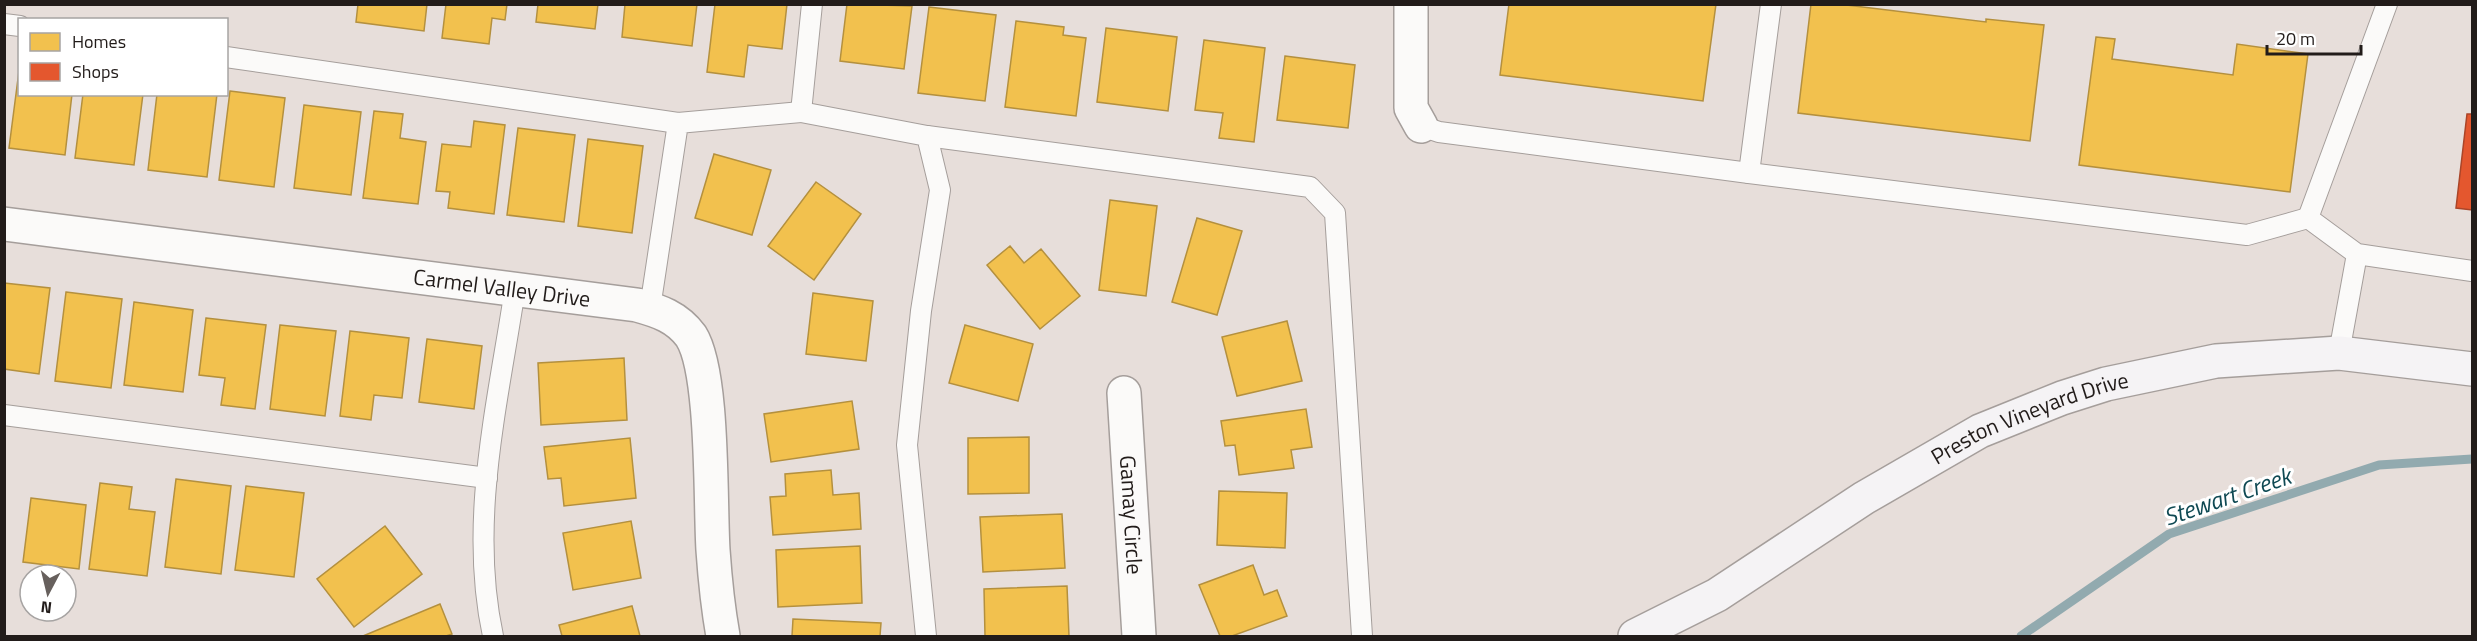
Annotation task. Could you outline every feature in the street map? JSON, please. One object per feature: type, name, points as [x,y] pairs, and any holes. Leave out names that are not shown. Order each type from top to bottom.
[{"type":"street","points":[[1411,4],[1411,108],[1421,126]]},
{"type":"street","name":"Carmel Valley Drive","points":[[4,224],[637,305],[650,308],[680,322],[692,339],[699,360],[706,397],[713,550],[723,636]]},
{"type":"street","name":"Preston Vineyard Drive","points":[[1635,636],[1718,595],[1864,498],[1980,431],[2073,394],[2168,369],[2216,361],[2339,353],[2472,369]]},
{"type":"street","name":"Gamay Circle","points":[[1124,393],[1139,636]]},
{"type":"lane","points":[[801,112],[812,4]]},
{"type":"lane","points":[[1749,173],[1771,4]]},
{"type":"lane","points":[[2308,218],[2387,4]]},
{"type":"lane","points":[[228,57],[678,123],[801,112],[927,136],[1310,187],[1335,213],[1362,636]]},
{"type":"lane","points":[[650,308],[678,123]]},
{"type":"lane","points":[[1421,126],[1439,132],[1749,173],[2247,235],[2308,218]]},
{"type":"lane","points":[[926,636],[907,445],[921,311],[940,190],[927,136]]},
{"type":"lane","points":[[2308,218],[2357,254],[2472,271]]},
{"type":"lane","points":[[2339,353],[2357,254]]},
{"type":"lane","points":[[493,636],[484,580],[482,533],[487,478],[515,289]]},
{"type":"lane","points":[[4,415],[487,478]]},
{"type":"building: Homes","points":[[358,4],[427,4],[424,31],[356,22]]},
{"type":"building: Homes","points":[[446,4],[507,4],[505,20],[492,18],[489,44],[442,38]]},
{"type":"building: Homes","points":[[538,4],[598,4],[595,29],[536,22]]},
{"type":"building: Homes","points":[[625,4],[697,4],[692,46],[622,37]]},
{"type":"building: Homes","points":[[715,4],[787,4],[782,49],[748,45],[744,77],[707,72]]},
{"type":"building: Homes","points":[[847,4],[912,6],[904,69],[840,61]]},
{"type":"building: Homes","points":[[1509,4],[1716,4],[1703,101],[1500,75]]},
{"type":"building: Homes","points":[[1811,4],[1838,4],[1986,22],[1986,19],[2044,25],[2030,141],[1798,113]]},
{"type":"building: Homes","points":[[929,7],[996,15],[985,101],[918,93]]},
{"type":"building: Homes","points":[[1016,21],[1064,27],[1063,35],[1086,38],[1076,116],[1005,107]]},
{"type":"building: Homes","points":[[1106,28],[1177,37],[1168,111],[1097,102]]},
{"type":"building: Homes","points":[[2096,37],[2115,39],[2112,59],[2233,75],[2237,44],[2308,54],[2290,192],[2079,165]]},
{"type":"building: Homes","points":[[1204,40],[1265,48],[1254,142],[1219,138],[1223,113],[1195,110]]},
{"type":"building: Homes","points":[[1285,56],[1355,65],[1348,128],[1277,120]]},
{"type":"building: Homes","points":[[18,78],[18,96],[72,96],[65,155],[9,148]]},
{"type":"building: Homes","points":[[230,91],[285,98],[274,187],[219,180]]},
{"type":"building: Homes","points":[[83,96],[143,96],[134,165],[75,158]]},
{"type":"building: Homes","points":[[157,96],[217,96],[207,177],[148,170]]},
{"type":"building: Homes","points":[[304,105],[361,112],[351,195],[294,188]]},
{"type":"building: Homes","points":[[374,111],[403,114],[400,138],[426,142],[418,204],[363,198]]},
{"type":"building: Homes","points":[[474,121],[505,125],[494,214],[448,208],[450,192],[436,191],[442,144],[471,147]]},
{"type":"building: Homes","points":[[518,128],[575,135],[564,222],[507,215]]},
{"type":"building: Homes","points":[[588,139],[643,146],[632,233],[578,226]]},
{"type":"building: Homes","points":[[714,154],[771,170],[752,235],[695,218]]},
{"type":"building: Homes","points":[[816,182],[861,214],[814,280],[768,246]]},
{"type":"building: Homes","points":[[1110,200],[1157,206],[1146,296],[1099,290]]},
{"type":"building: Homes","points":[[1197,218],[1242,231],[1217,315],[1172,302]]},
{"type":"building: Homes","points":[[1010,246],[1024,263],[1041,249],[1080,296],[1040,329],[987,265]]},
{"type":"building: Homes","points":[[4,283],[50,288],[39,374],[4,369]]},
{"type":"building: Homes","points":[[66,292],[122,299],[111,388],[55,381]]},
{"type":"building: Homes","points":[[813,293],[873,301],[866,361],[806,354]]},
{"type":"building: Homes","points":[[134,302],[193,310],[183,392],[124,385]]},
{"type":"building: Homes","points":[[206,318],[266,325],[255,409],[221,405],[225,378],[199,375]]},
{"type":"building: Homes","points":[[1287,321],[1302,381],[1237,396],[1222,337]]},
{"type":"building: Homes","points":[[280,325],[336,331],[325,416],[270,409]]},
{"type":"building: Homes","points":[[965,325],[1033,344],[1018,401],[949,383]]},
{"type":"building: Homes","points":[[350,331],[409,338],[402,398],[374,395],[371,420],[340,416]]},
{"type":"building: Homes","points":[[427,339],[482,346],[474,409],[419,402]]},
{"type":"building: Homes","points":[[624,358],[627,420],[541,425],[538,363]]},
{"type":"building: Homes","points":[[852,401],[859,449],[771,462],[764,414]]},
{"type":"building: Homes","points":[[1306,409],[1312,447],[1291,450],[1294,468],[1239,475],[1235,445],[1225,446],[1221,421]]},
{"type":"building: Homes","points":[[1029,437],[1029,493],[968,494],[968,438]]},
{"type":"building: Homes","points":[[630,438],[636,498],[564,506],[561,478],[548,479],[544,447]]},
{"type":"building: Homes","points":[[831,470],[833,495],[859,493],[861,529],[773,535],[770,497],[786,496],[785,474]]},
{"type":"building: Homes","points":[[176,479],[231,486],[221,574],[165,567]]},
{"type":"building: Homes","points":[[100,483],[132,487],[129,509],[155,512],[147,576],[89,569]]},
{"type":"building: Homes","points":[[246,486],[304,493],[294,577],[235,570]]},
{"type":"building: Homes","points":[[1219,491],[1287,493],[1285,548],[1217,545]]},
{"type":"building: Homes","points":[[31,498],[86,505],[79,569],[78,563],[23,562]]},
{"type":"building: Homes","points":[[1062,514],[1065,568],[983,572],[980,517]]},
{"type":"building: Homes","points":[[631,521],[641,578],[573,590],[563,533]]},
{"type":"building: Homes","points":[[385,526],[422,574],[354,627],[317,579]]},
{"type":"building: Homes","points":[[860,546],[862,603],[778,607],[776,550]]},
{"type":"building: Homes","points":[[1253,565],[1264,595],[1277,590],[1287,616],[1232,636],[1220,636],[1199,585]]},
{"type":"building: Homes","points":[[1067,586],[1069,636],[985,636],[984,589]]},
{"type":"building: Homes","points":[[440,604],[452,634],[446,636],[363,636]]},
{"type":"building: Homes","points":[[632,606],[640,636],[562,636],[559,625]]},
{"type":"building: Homes","points":[[793,619],[881,623],[880,636],[792,636]]},
{"type":"building: Shops","points":[[2467,114],[2472,114],[2472,210],[2456,208]]},
{"type":"waterway","name":"Stewart Creek","points":[[2021,636],[2169,534],[2379,465],[2472,459]]}]
